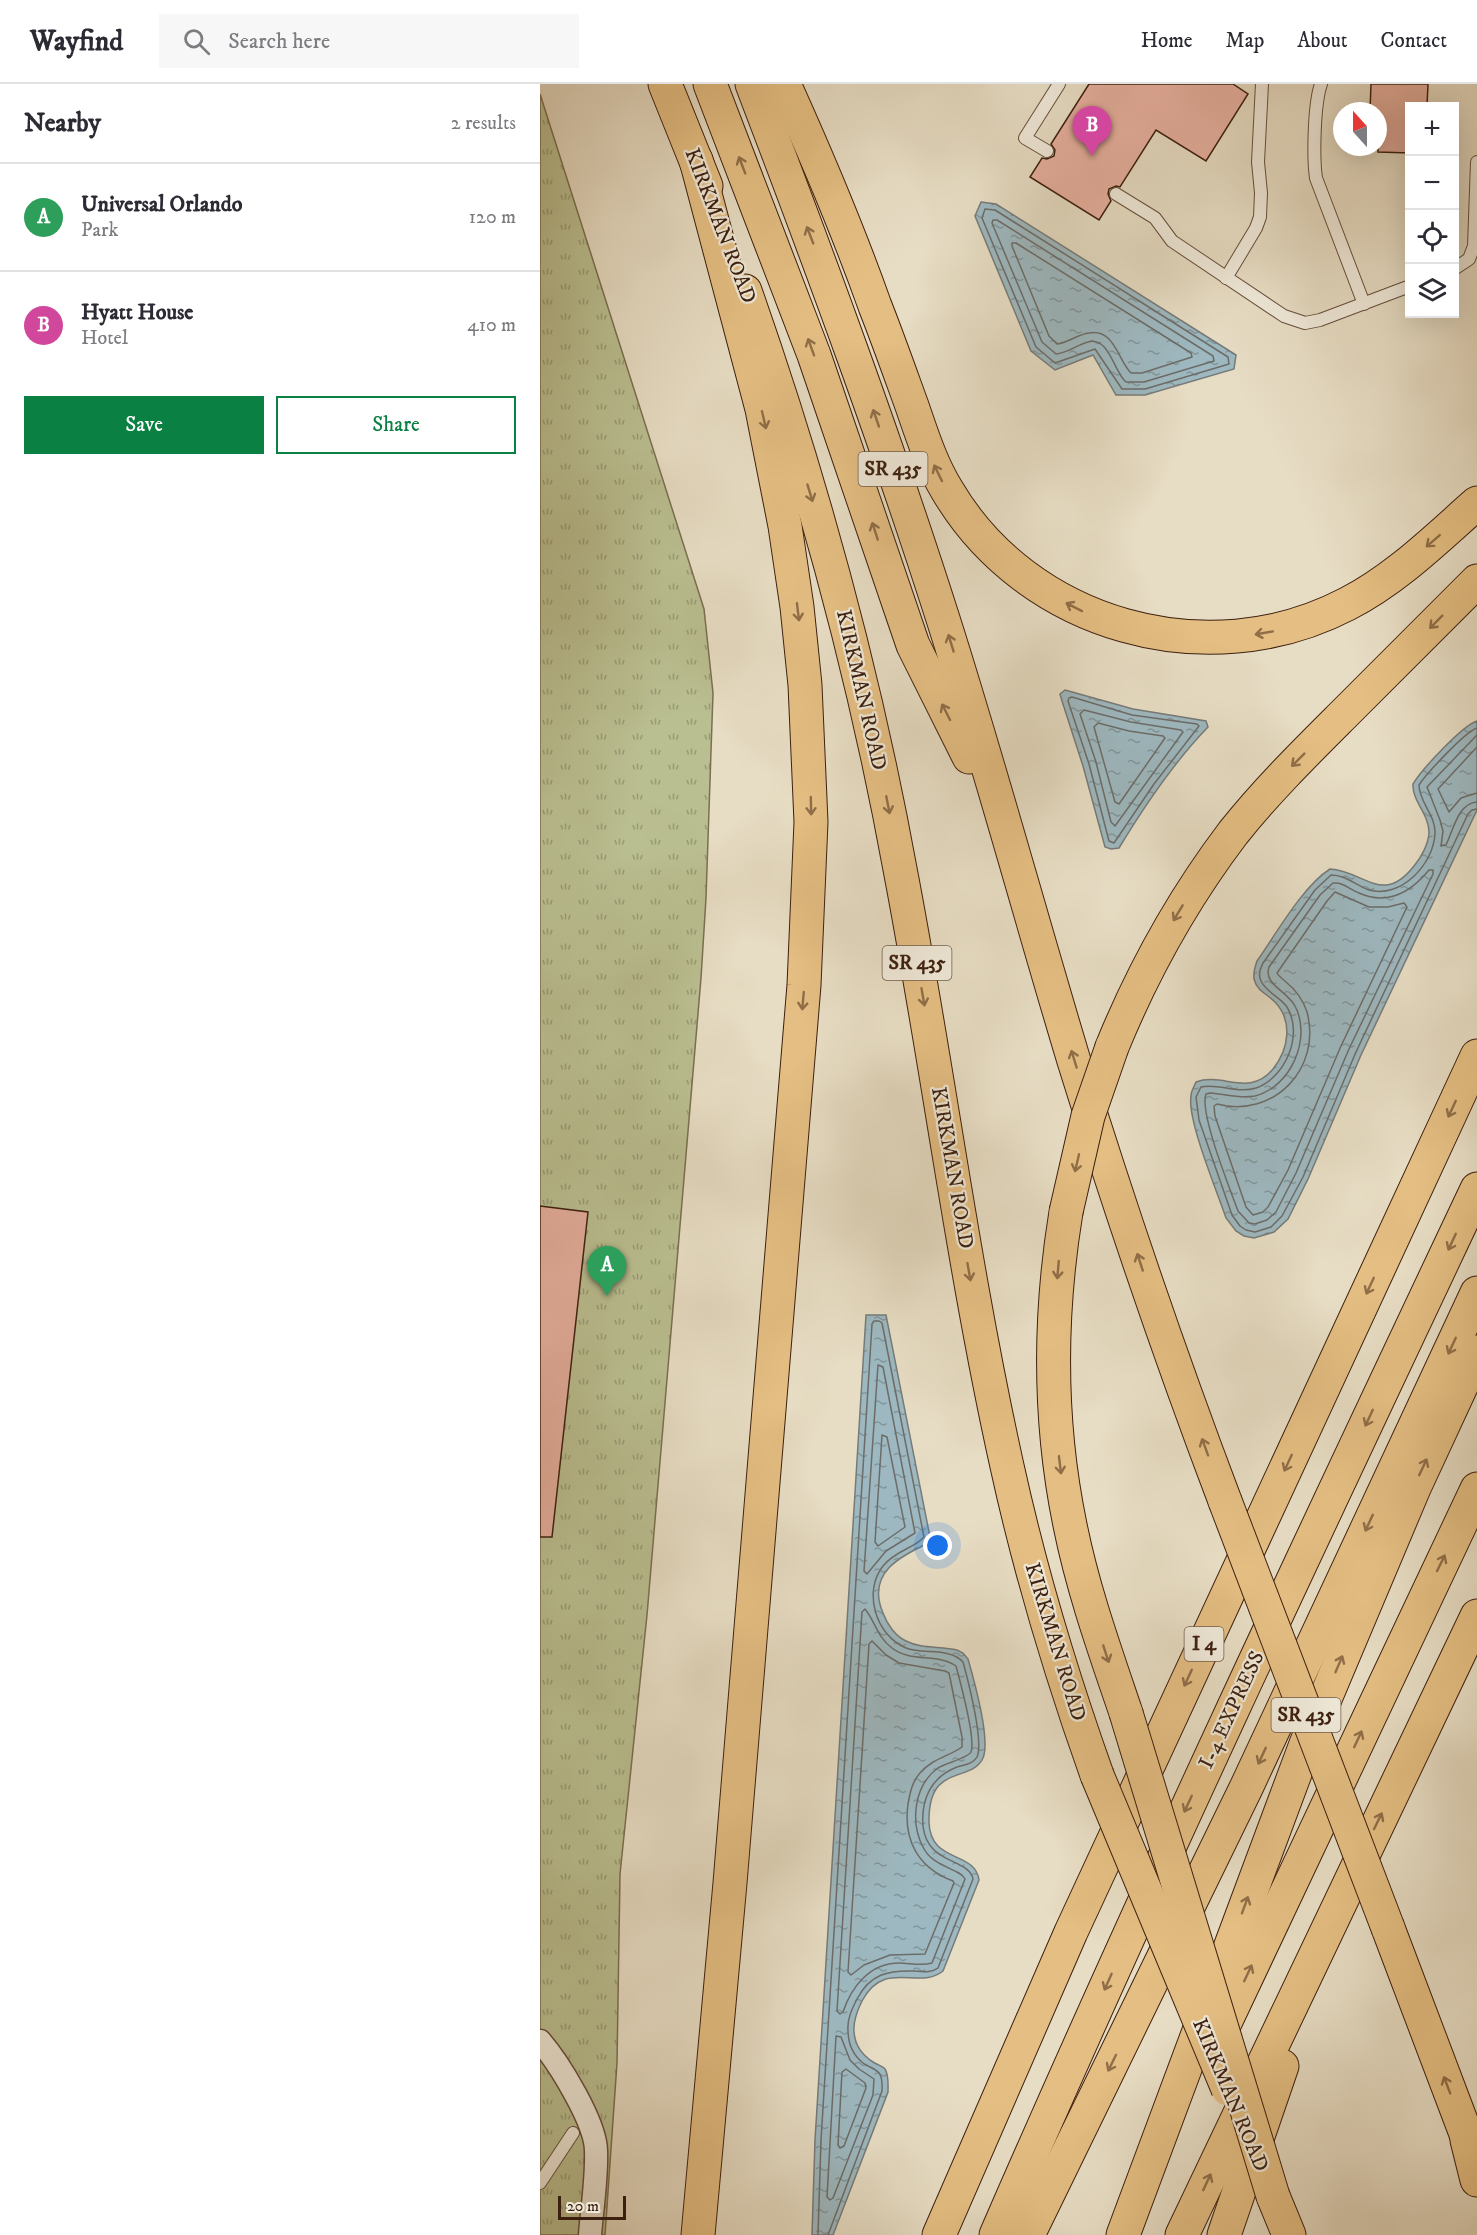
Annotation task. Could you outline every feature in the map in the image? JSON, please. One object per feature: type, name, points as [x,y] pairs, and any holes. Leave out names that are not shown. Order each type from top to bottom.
[{"type":"main road","name":"KIRKMAN ROAD","points":[[665,84],[739,276],[778,391],[815,509],[847,628],[880,767],[898,856],[981,1338],[1007,1467],[1059,1663],[1097,1775],[1288,2235]]},
{"type":"main road","points":[[710,84],[814,356],[913,645],[993,803],[1016,860]]},
{"type":"main road","name":"SR 435","points":[[752,84],[812,239],[903,497],[948,635],[1098,1135],[1173,1358],[1472,2151]]},
{"type":"main road","points":[[784,84],[849,234],[922,435],[940,476],[962,512],[986,542],[1013,568],[1043,590],[1092,615],[1137,630],[1196,638],[1260,634],[1313,620],[1362,596],[1403,567],[1477,503]]},
{"type":"main road","points":[[696,160],[762,409],[785,525],[796,597],[805,685],[811,822],[804,985],[738,1760],[730,1883],[698,2235]]},
{"type":"main road","points":[[1273,2196],[1080,1566],[1066,1507],[1055,1405],[1054,1322],[1058,1260],[1066,1212],[1088,1116],[1112,1047],[1136,991],[1197,883],[1233,833],[1279,778],[1477,581]]},
{"type":"main road","name":"I 4","points":[[939,2235],[1076,1922],[1477,1056]]},
{"type":"main road","name":"I-4 EXPRESS","points":[[996,2235],[1120,1954],[1257,1655],[1477,1189]]},
{"type":"main road","points":[[1028,2235],[1246,1788],[1477,1293]]},
{"type":"main road","points":[[1124,2235],[1270,1838],[1315,1723],[1414,1488],[1477,1352]]},
{"type":"main road","points":[[1124,2235],[1477,1489]]},
{"type":"main road","points":[[1182,2235],[1477,1616]]},
{"type":"main road","points":[[1224,2235],[1335,1911]]},
{"type":"main road","points":[[1472,2151],[1477,2180]]},
{"type":"street","points":[[540,2041],[574,2093],[592,2129],[597,2150],[590,2235]]},
{"type":"lane","points":[[1047,151],[1025,138],[1059,84]]},
{"type":"lane","points":[[1226,278],[1256,228],[1260,217],[1261,193],[1258,162],[1262,84]]},
{"type":"lane","points":[[1321,84],[1318,95],[1316,177],[1364,304]]},
{"type":"lane","points":[[1459,266],[1468,259],[1474,246],[1477,162]]},
{"type":"lane","points":[[1116,194],[1155,218],[1172,241],[1284,316],[1299,322],[1320,320],[1405,288]]},
{"type":"lane","points":[[540,2183],[573,2133]]},
{"type":"green space","points":[[540,94],[704,609],[713,693],[701,978],[647,1615],[620,1874],[617,2063],[605,2235],[540,2235]]},
{"type":"water","points":[[981,202],[996,204],[1236,355],[1234,369],[1145,395],[1116,395],[1093,355],[1055,370],[1031,351],[975,216]]},
{"type":"water","points":[[1065,690],[1133,709],[1206,721],[1208,727],[1160,785],[1119,848],[1105,847],[1060,694]]},
{"type":"water","points":[[1477,721],[1477,810],[1361,1055],[1308,1179],[1288,1219],[1274,1232],[1254,1238],[1244,1236],[1236,1231],[1226,1218],[1204,1156],[1191,1107],[1191,1094],[1196,1082],[1216,1080],[1236,1083],[1255,1082],[1273,1069],[1283,1053],[1287,1035],[1285,1018],[1275,1002],[1255,983],[1254,970],[1257,961],[1300,898],[1330,869],[1383,885],[1393,884],[1403,878],[1414,866],[1428,841],[1429,832],[1426,819],[1413,790],[1413,784],[1443,749],[1462,731]]},
{"type":"water","points":[[866,1315],[886,1315],[931,1542],[908,1553],[889,1568],[879,1587],[879,1599],[887,1621],[902,1639],[912,1644],[957,1650],[968,1659],[985,1737],[983,1758],[977,1766],[942,1782],[935,1790],[929,1822],[931,1835],[937,1845],[970,1864],[979,1880],[943,1971],[923,1978],[902,1977],[881,1981],[871,1988],[860,2005],[854,2024],[856,2041],[866,2056],[885,2069],[888,2077],[888,2092],[833,2235],[812,2235],[815,2140]]},
{"type":"building","points":[[1089,84],[1233,84],[1248,94],[1206,161],[1156,130],[1120,187],[1109,189],[1108,194],[1111,201],[1099,220],[1030,177],[1042,158],[1047,159],[1054,156],[1055,150],[1051,144]]},
{"type":"building","points":[[1371,84],[1428,84],[1427,102],[1405,102],[1405,153],[1387,152],[1387,102],[1370,102]]},
{"type":"building","points":[[540,1206],[588,1212],[552,1537],[540,1537]]},
{"type":"place","name":"Hyatt House","points":[[1092,156]]},
{"type":"place","name":"Universal Orlando","points":[[607,1296]]}]
